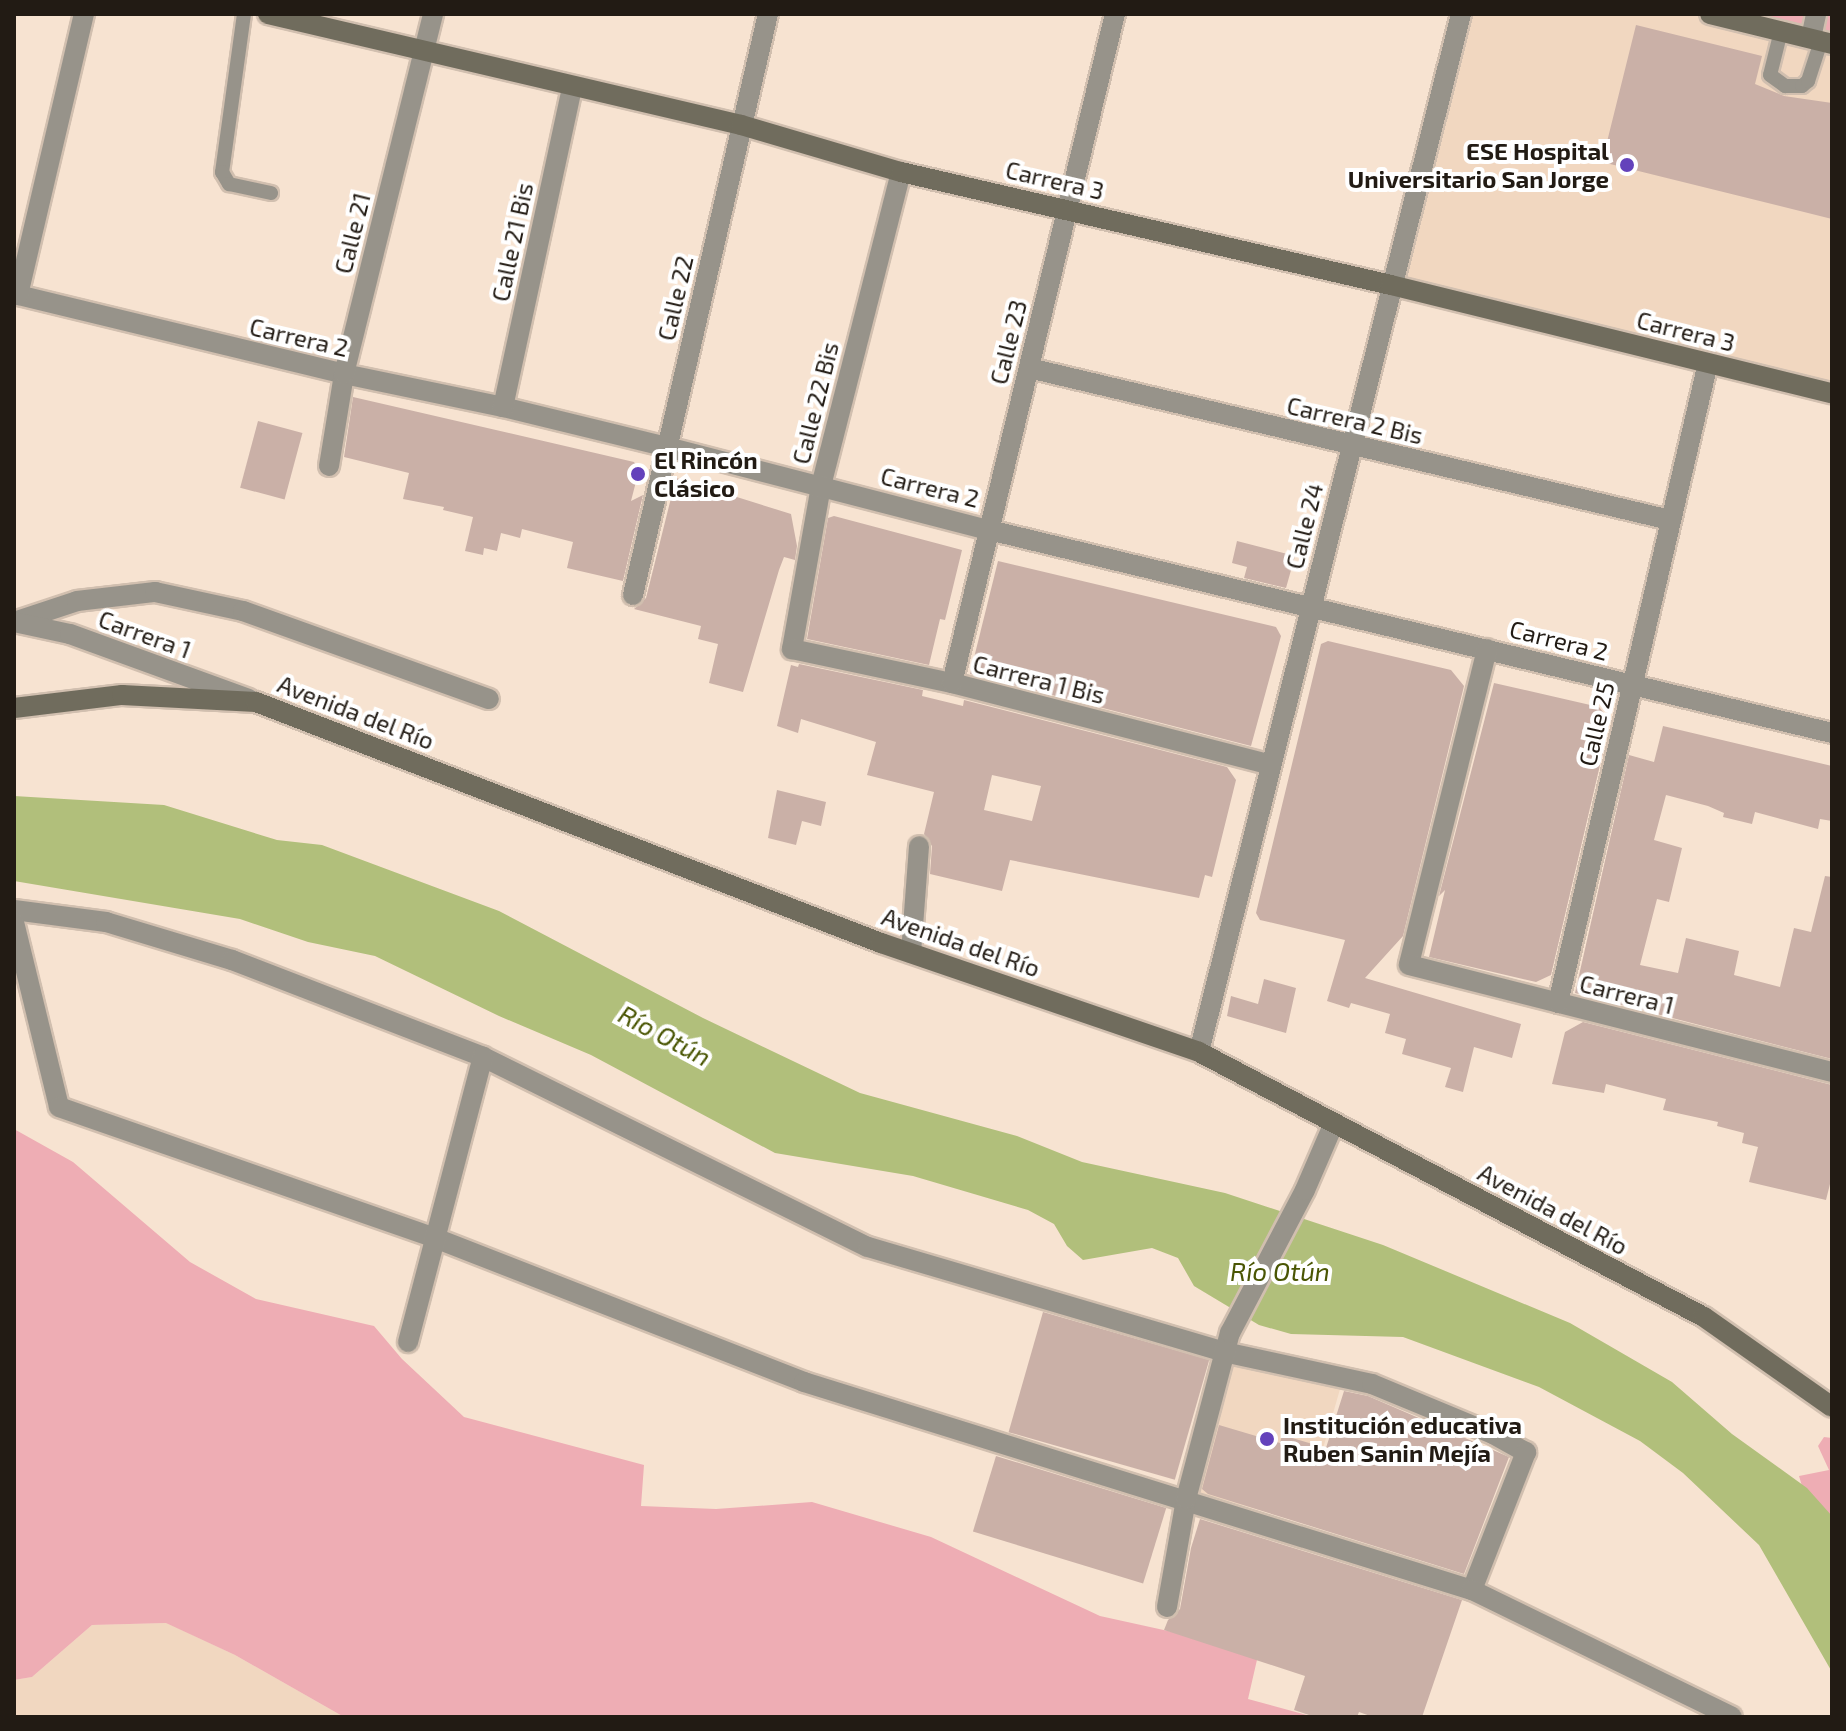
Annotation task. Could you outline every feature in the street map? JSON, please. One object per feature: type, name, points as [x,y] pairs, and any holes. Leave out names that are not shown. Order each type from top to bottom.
[{"type":"main road","name":"Carrera 3","points":[[268,14],[572,88],[741,125],[901,172],[1391,285],[1832,393]]},
{"type":"main road","points":[[1710,14],[1821,41]]},
{"type":"main road","name":"Avenida del Río","points":[[14,708],[122,695],[256,702],[911,953],[1199,1052],[1704,1317],[1832,1407]]},
{"type":"street","points":[[16,295],[84,14]]},
{"type":"street","name":"Calle 21","points":[[329,466],[344,374],[433,14]]},
{"type":"street","name":"Calle 22","points":[[633,595],[768,14]]},
{"type":"street","name":"Calle 23","points":[[952,683],[1115,14]]},
{"type":"street","name":"Calle 24","points":[[1199,1052],[1461,14]]},
{"type":"street","points":[[1816,14],[1821,41]]},
{"type":"street","name":"Calle 21 Bis","points":[[503,407],[572,88]]},
{"type":"street","name":"Calle 22 Bis","points":[[792,649],[821,486],[901,172]]},
{"type":"street","name":"Carrera 2","points":[[16,295],[344,374],[503,407],[989,530],[1832,733]]},
{"type":"street","name":"Calle 25","points":[[1558,1003],[1708,363]]},
{"type":"street","name":"Carrera 2 Bis","points":[[1029,368],[1670,520]]},
{"type":"street","points":[[14,622],[77,601],[155,592],[243,611],[489,699]]},
{"type":"street","name":"Carrera 1","points":[[14,622],[70,634],[256,702]]},
{"type":"street","name":"Carrera 1 Bis","points":[[792,649],[952,683],[1271,765]]},
{"type":"street","name":"Carrera 1","points":[[1487,649],[1409,965],[1832,1072]]},
{"type":"street","points":[[911,953],[919,846]]},
{"type":"street","points":[[14,910],[106,922],[218,956],[483,1057],[830,1231],[868,1247],[1227,1342],[1372,1384],[1526,1452],[1472,1590]]},
{"type":"street","points":[[14,922],[59,1107],[435,1238],[804,1382],[1472,1590],[1732,1717]]},
{"type":"street","points":[[408,1342],[483,1057]]},
{"type":"street","points":[[1167,1607],[1186,1499],[1227,1342],[1305,1190],[1334,1123]]},
{"type":"lane","points":[[244,14],[222,172],[229,184],[271,193]]},
{"type":"lane","points":[[1781,31],[1770,75],[1785,86],[1802,86],[1808,81],[1821,41]]},
{"type":"shaded area","name":"ESE Hospital Universitario San Jorge","points":[[1461,14],[1710,14],[1832,44],[1832,393],[1391,285]]},
{"type":"shaded area","points":[[1710,14],[1832,14],[1832,44]]},
{"type":"shaded area","points":[[14,1129],[73,1162],[190,1262],[256,1299],[374,1326],[402,1359],[464,1417],[644,1465],[641,1506],[716,1509],[812,1502],[931,1537],[1100,1616],[1259,1651],[1248,1699],[1314,1717],[344,1717],[235,1655],[166,1623],[92,1625],[32,1677],[14,1680]]},
{"type":"shaded area","name":"Institución educativa Ruben Sanin Mejía","points":[[1233,1356],[1341,1387],[1302,1522],[1194,1492]]},
{"type":"shaded area","points":[[1824,1437],[1832,1438],[1832,1525],[1802,1486],[1799,1476],[1829,1470],[1818,1446]]},
{"type":"shaded area","points":[[167,1623],[235,1655],[344,1717],[14,1717],[14,1680],[32,1677],[92,1625]]},
{"type":"water","name":"Río Otún","points":[[14,796],[164,805],[277,840],[322,845],[499,911],[703,1018],[860,1093],[1017,1136],[1082,1162],[1225,1193],[1383,1245],[1570,1323],[1672,1382],[1732,1434],[1807,1488],[1832,1516],[1832,1672],[1759,1545],[1683,1473],[1640,1441],[1539,1387],[1403,1337],[1291,1334],[1259,1325],[1194,1286],[1178,1258],[1152,1248],[1083,1260],[1067,1246],[1054,1224],[1028,1210],[913,1176],[775,1153],[591,1055],[499,1016],[375,956],[308,942],[240,919],[14,881]]},
{"type":"building","points":[[1636,25],[1762,56],[1755,84],[1784,96],[1832,103],[1832,219],[1602,162]]},
{"type":"building","points":[[353,397],[634,462],[639,470],[631,501],[643,495],[623,581],[567,568],[573,542],[522,529],[520,538],[501,533],[497,551],[484,548],[483,555],[465,551],[473,517],[443,510],[444,507],[403,499],[409,473],[344,457]]},
{"type":"building","points":[[258,421],[302,433],[285,500],[240,488]]},
{"type":"building","points":[[676,478],[791,514],[797,546],[795,560],[784,557],[743,692],[709,683],[718,644],[698,639],[701,626],[634,609],[646,598]]},
{"type":"building","points":[[834,516],[962,550],[945,620],[940,619],[929,665],[807,639],[828,518]]},
{"type":"building","points":[[1237,541],[1295,556],[1286,588],[1244,578],[1247,567],[1232,563]]},
{"type":"building","points":[[998,561],[1276,627],[1281,636],[1251,746],[970,674]]},
{"type":"building","points":[[1328,641],[1451,670],[1464,686],[1403,936],[1365,978],[1521,1024],[1512,1058],[1474,1047],[1463,1092],[1445,1087],[1451,1068],[1402,1054],[1406,1039],[1385,1033],[1390,1014],[1351,1003],[1349,1008],[1327,1001],[1345,940],[1260,920],[1256,913],[1321,644]]},
{"type":"building","points":[[799,664],[923,690],[922,696],[963,706],[964,700],[1227,767],[1236,780],[1212,877],[1205,875],[1199,898],[1010,860],[1002,891],[930,874],[932,846],[924,834],[934,792],[867,775],[876,742],[801,719],[798,733],[777,726],[791,665],[798,667]],"holes":[[[992,775],[1041,786],[1032,821],[984,810]]]},
{"type":"building","points":[[1494,683],[1599,707],[1604,713],[1597,747],[1604,748],[1551,975],[1536,982],[1429,957],[1445,890],[1439,896]]},
{"type":"building","points":[[1663,726],[1832,766],[1832,821],[1820,819],[1818,829],[1755,812],[1752,824],[1723,817],[1724,813],[1708,806],[1666,795],[1654,840],[1682,848],[1669,902],[1657,899],[1640,965],[1678,973],[1686,938],[1739,951],[1734,975],[1780,987],[1794,928],[1811,932],[1825,876],[1832,877],[1832,1059],[1575,993],[1629,755],[1654,762]]},
{"type":"building","points":[[777,790],[826,802],[821,826],[802,821],[796,845],[768,838]]},
{"type":"building","points":[[1264,979],[1296,988],[1286,1033],[1227,1016],[1231,996],[1258,1004]]},
{"type":"building","points":[[1583,1022],[1832,1085],[1832,1176],[1826,1200],[1749,1182],[1758,1147],[1742,1143],[1744,1133],[1717,1126],[1718,1122],[1663,1110],[1666,1099],[1606,1084],[1604,1093],[1552,1084],[1565,1032]]},
{"type":"building","points":[[1043,1312],[1209,1360],[1175,1480],[1009,1432]]},
{"type":"building","points":[[1344,1391],[1368,1396],[1509,1457],[1464,1574],[1208,1494],[1202,1489],[1219,1425],[1280,1443],[1282,1435],[1326,1448]]},
{"type":"building","points":[[996,1456],[1166,1508],[1143,1584],[973,1532]]},
{"type":"building","points":[[1200,1519],[1462,1600],[1422,1717],[1373,1717],[1359,1712],[1357,1717],[1315,1717],[1294,1710],[1305,1676],[1164,1630],[1168,1620],[1180,1609],[1191,1548]]},
{"type":"place","name":"ESE Hospital Universitario San Jorge","points":[[1627,165]]},
{"type":"place","name":"El Rincón Clásico","points":[[638,474]]},
{"type":"place","name":"Institución educativa Ruben Sanin Mejía","points":[[1267,1439]]}]
